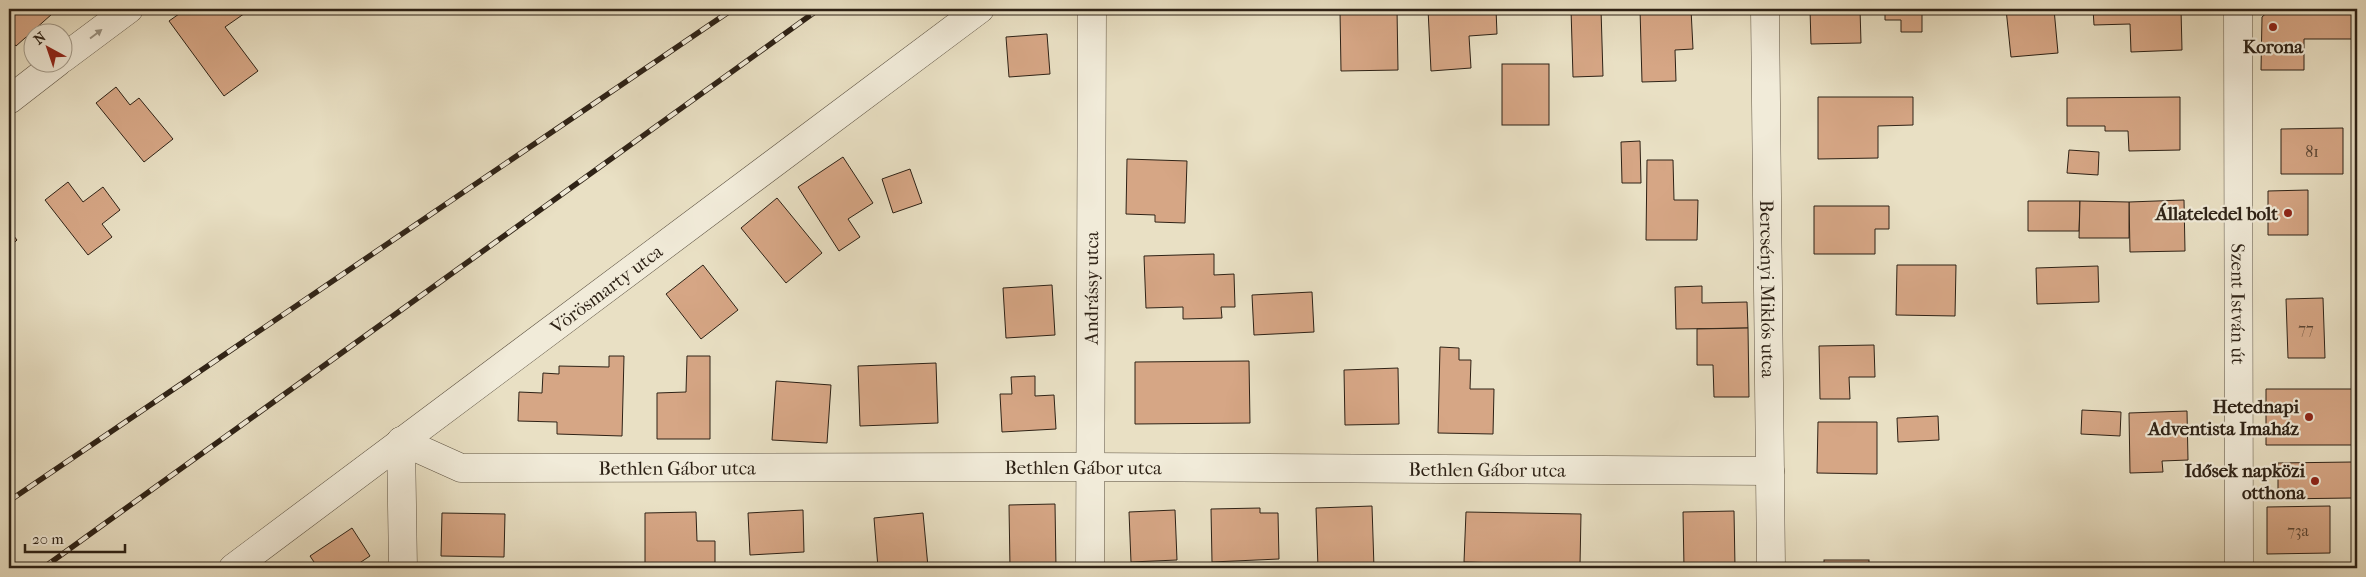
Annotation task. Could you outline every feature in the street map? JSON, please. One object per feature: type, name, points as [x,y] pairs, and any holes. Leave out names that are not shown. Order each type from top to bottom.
[{"type":"street","points":[[72,52],[129,9]]},
{"type":"street","name":"Vörösmarty utca","points":[[233,568],[980,9]]},
{"type":"street","name":"Andrássy utca","points":[[1090,568],[1088,467],[1092,9]]},
{"type":"street","name":"Bercsényi Miklós utca","points":[[1765,9],[1771,568]]},
{"type":"street","name":"Szent István út","points":[[2238,9],[2239,568]]},
{"type":"street","points":[[9,100],[45,72]]},
{"type":"street","points":[[401,441],[403,568]]},
{"type":"street","name":"Bethlen Gábor utca","points":[[401,441],[461,468],[1088,467],[1770,470]]},
{"type":"building","points":[[9,9],[48,9],[52,14],[43,22],[22,22],[22,41],[16,46],[9,38]]},
{"type":"building","points":[[186,9],[246,9],[248,11],[225,27],[258,71],[224,96],[169,21]]},
{"type":"building","points":[[1397,9],[1398,70],[1341,71],[1340,11]]},
{"type":"building","points":[[1428,9],[1496,9],[1497,34],[1469,36],[1471,68],[1431,71]]},
{"type":"building","points":[[1571,9],[1601,9],[1603,76],[1573,77]]},
{"type":"building","points":[[1640,9],[1691,9],[1693,49],[1675,50],[1676,81],[1642,82]]},
{"type":"building","points":[[1810,9],[1860,9],[1861,43],[1811,44]]},
{"type":"building","points":[[1885,9],[1922,9],[1922,32],[1901,32],[1901,20],[1885,20]]},
{"type":"building","points":[[2006,9],[2054,9],[2058,53],[2011,57]]},
{"type":"building","points":[[2093,9],[2181,9],[2182,50],[2131,52],[2130,24],[2094,25]]},
{"type":"building","points":[[2271,9],[2357,9],[2357,39],[2304,39],[2304,70],[2261,70],[2262,17]]},
{"type":"building","points":[[1047,34],[1050,74],[1009,77],[1006,37]]},
{"type":"building","points":[[1502,64],[1549,64],[1549,125],[1502,125]]},
{"type":"building","points":[[116,87],[130,105],[139,98],[173,139],[144,162],[96,103]]},
{"type":"building","points":[[1818,97],[1913,97],[1913,125],[1878,126],[1878,158],[1818,159]]},
{"type":"building","points":[[2180,97],[2180,150],[2129,151],[2128,131],[2105,131],[2105,126],[2067,126],[2067,98]]},
{"type":"building","points":[[2343,128],[2343,174],[2281,174],[2281,129]]},
{"type":"building","points":[[1640,141],[1641,183],[1622,183],[1621,142]]},
{"type":"building","points":[[2069,150],[2099,152],[2098,175],[2067,173]]},
{"type":"building","points":[[843,157],[873,203],[848,219],[860,237],[839,251],[798,187]]},
{"type":"building","points":[[1127,159],[1187,161],[1185,223],[1155,222],[1155,215],[1126,214]]},
{"type":"building","points":[[1647,160],[1673,160],[1674,200],[1698,200],[1697,240],[1646,240]]},
{"type":"building","points":[[910,169],[922,203],[893,213],[882,179]]},
{"type":"building","points":[[68,182],[83,202],[103,187],[120,210],[102,224],[112,237],[88,255],[45,200]]},
{"type":"building","name":"Állateledel bolt","points":[[2308,190],[2308,235],[2268,235],[2268,191]]},
{"type":"building","points":[[777,198],[822,253],[786,283],[741,228]]},
{"type":"building","points":[[2184,200],[2185,251],[2130,252],[2129,202]]},
{"type":"building","points":[[2028,201],[2080,201],[2079,231],[2028,231]]},
{"type":"building","points":[[2080,201],[2129,202],[2129,238],[2079,238]]},
{"type":"building","points":[[1814,206],[1889,206],[1889,229],[1875,229],[1875,254],[1814,254]]},
{"type":"building","points":[[9,230],[17,240],[9,248]]},
{"type":"building","points":[[1214,254],[1214,275],[1234,274],[1235,307],[1221,307],[1222,318],[1183,319],[1183,307],[1146,308],[1144,256]]},
{"type":"building","points":[[703,265],[738,310],[701,339],[666,294]]},
{"type":"building","points":[[1897,265],[1956,265],[1955,316],[1896,315]]},
{"type":"building","points":[[2098,266],[2099,302],[2037,304],[2036,268]]},
{"type":"building","points":[[1052,285],[1055,335],[1006,338],[1003,288]]},
{"type":"building","points":[[1702,286],[1702,303],[1747,302],[1748,328],[1676,329],[1675,287]]},
{"type":"building","points":[[1312,292],[1314,332],[1254,335],[1252,295]]},
{"type":"building","points":[[2323,298],[2325,358],[2288,358],[2286,299]]},
{"type":"building","points":[[1748,328],[1749,397],[1714,397],[1713,365],[1697,365],[1697,329]]},
{"type":"building","points":[[1874,345],[1875,377],[1849,377],[1850,399],[1820,399],[1819,346]]},
{"type":"building","points":[[1440,347],[1459,348],[1459,360],[1471,360],[1470,389],[1494,389],[1493,434],[1438,433]]},
{"type":"building","points":[[609,356],[624,356],[622,436],[557,434],[557,422],[518,421],[519,392],[542,393],[543,373],[559,374],[559,366],[609,367]]},
{"type":"building","points":[[687,356],[710,356],[710,439],[657,439],[657,393],[686,392]]},
{"type":"building","points":[[1249,361],[1250,423],[1135,424],[1135,362]]},
{"type":"building","points":[[936,363],[938,423],[860,426],[858,366]]},
{"type":"building","points":[[1398,368],[1399,424],[1345,425],[1344,370]]},
{"type":"building","points":[[1035,376],[1035,396],[1054,395],[1056,429],[1002,432],[1000,394],[1012,394],[1011,377]]},
{"type":"building","points":[[776,381],[831,385],[827,443],[772,440]]},
{"type":"building","name":"Hetednapi Adventista Imaház","points":[[2266,389],[2353,389],[2352,445],[2266,445]]},
{"type":"building","points":[[2082,410],[2121,412],[2120,436],[2081,434]]},
{"type":"building","points":[[2187,411],[2188,460],[2162,461],[2163,472],[2130,473],[2129,413]]},
{"type":"building","points":[[1938,416],[1939,440],[1898,442],[1897,418]]},
{"type":"building","points":[[1818,422],[1877,422],[1877,474],[1817,473]]},
{"type":"building","name":"Idősek napközi otthona","points":[[2352,462],[2352,498],[2278,499],[2278,463]]},
{"type":"building","points":[[1055,504],[1056,568],[1010,568],[1009,505]]},
{"type":"building","points":[[1372,506],[1374,568],[1318,568],[1316,508]]},
{"type":"building","points":[[2330,506],[2330,553],[2267,554],[2267,507]]},
{"type":"building","points":[[1260,508],[1260,513],[1278,513],[1279,559],[1212,562],[1211,509]]},
{"type":"building","points":[[803,510],[804,552],[750,555],[748,513]]},
{"type":"building","points":[[1175,510],[1177,560],[1131,562],[1129,512]]},
{"type":"building","points":[[1734,511],[1735,567],[1684,568],[1683,512]]},
{"type":"building","points":[[696,512],[697,541],[715,541],[715,568],[645,568],[645,513]]},
{"type":"building","points":[[1466,512],[1581,514],[1580,565],[1464,562]]},
{"type":"building","points":[[442,513],[505,514],[504,557],[441,556]]},
{"type":"building","points":[[923,513],[928,567],[878,568],[874,518]]},
{"type":"building","points":[[352,528],[370,556],[352,568],[318,568],[310,556]]},
{"type":"building","points":[[1824,560],[1869,560],[1869,568],[1824,568]]},
{"type":"railway","points":[[9,501],[733,9]]},
{"type":"railway","points":[[43,568],[819,9]]},
{"type":"place","name":"Korona","points":[[2273,27]]},
{"type":"place","name":"Állateledel bolt","points":[[2288,213]]},
{"type":"place","name":"Hetednapi Adventista Imaház","points":[[2309,417]]},
{"type":"place","name":"Idősek napközi otthona","points":[[2315,481]]}]
